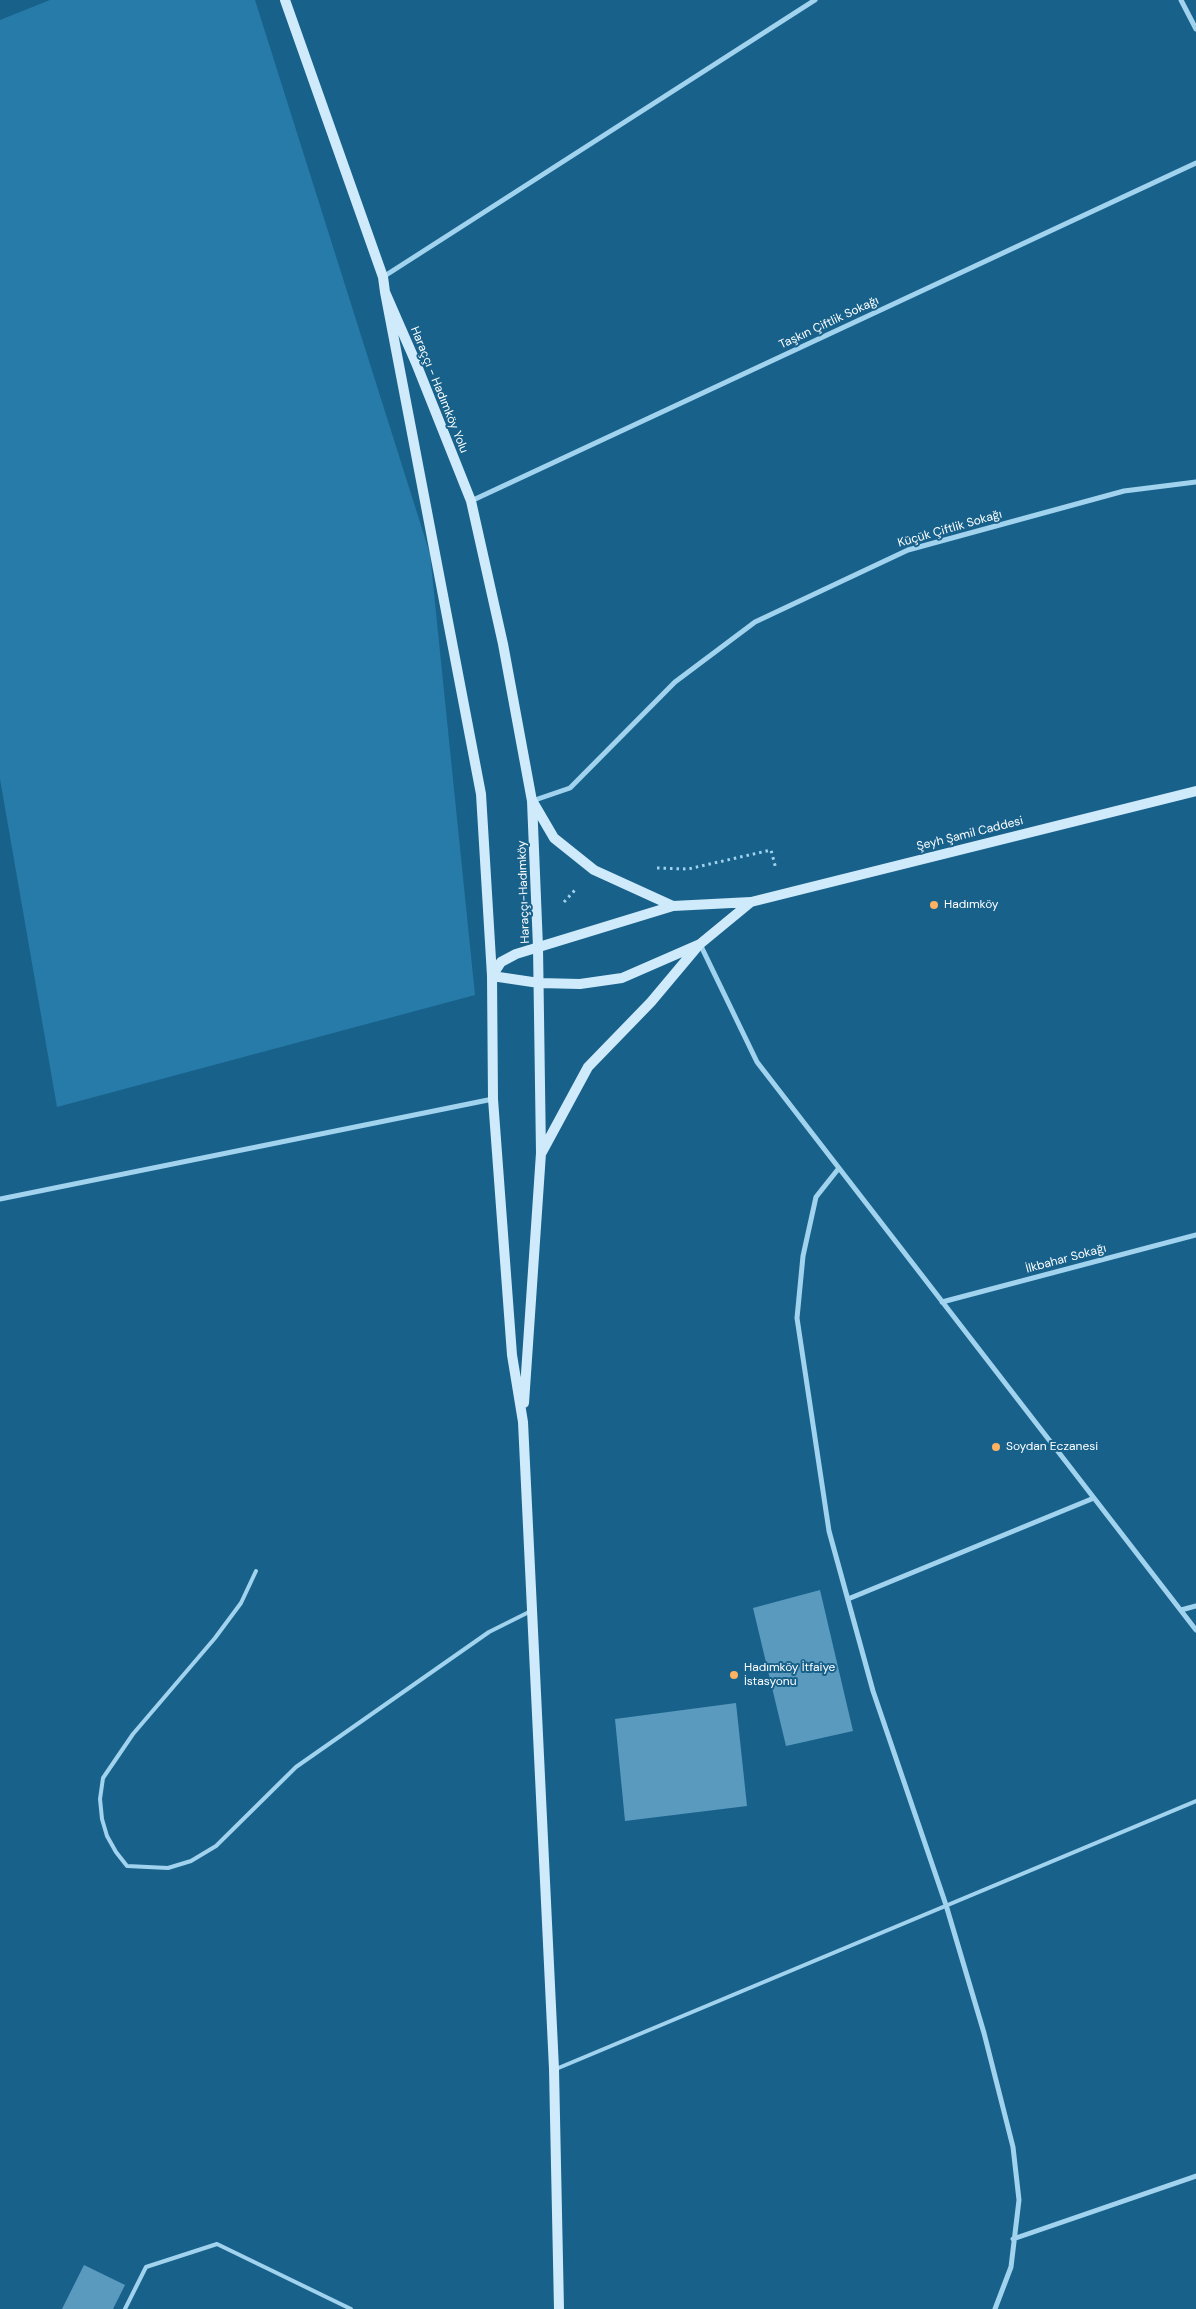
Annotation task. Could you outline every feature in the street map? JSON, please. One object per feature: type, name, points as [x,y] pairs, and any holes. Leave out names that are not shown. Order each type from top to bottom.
[{"type":"main road","name":"Haraççı - Hadımköy Yolu","points":[[285,0],[383,277],[385,292],[416,362],[471,502],[503,644],[532,801]]},
{"type":"main road","points":[[385,292],[481,794],[492,976],[493,1099],[512,1355],[523,1422],[554,2070],[559,2309]]},
{"type":"main road","name":"Şeyh Şamil Caddesi","points":[[751,902],[700,944],[622,978],[580,984],[539,983],[492,976],[501,962],[516,954],[673,906],[751,902],[1196,791]]},
{"type":"main road","points":[[532,801],[554,838],[594,870],[673,906]]},
{"type":"main road","name":"Haraççı-Hadımköy","points":[[523,1422],[541,1153],[539,983],[532,801]]},
{"type":"main road","points":[[541,1153],[588,1067],[651,1002],[700,944]]},
{"type":"street","points":[[383,277],[815,0]]},
{"type":"street","points":[[1181,0],[1196,29]]},
{"type":"street","name":"Taşkın Çiftlik Sokağı","points":[[471,502],[1196,163]]},
{"type":"street","name":"Küçük Çiftlik Sokağı","points":[[532,801],[570,788],[676,682],[702,660],[755,622],[908,550],[1124,491],[1196,482]]},
{"type":"street","points":[[700,944],[757,1062],[1196,1630]]},
{"type":"street","points":[[0,1199],[493,1099]]},
{"type":"street","points":[[839,1168],[816,1197],[803,1256],[797,1318],[829,1531],[873,1691],[946,1905],[984,2033],[1013,2147],[1019,2200],[1011,2267],[995,2309]]},
{"type":"street","name":"İlkbahar Sokağı","points":[[942,1302],[1196,1235]]},
{"type":"street","points":[[848,1599],[1094,1498]]},
{"type":"street","points":[[1181,1610],[1196,1606]]},
{"type":"street","points":[[1014,2239],[1196,2176]]},
{"type":"lane","points":[[256,1571],[241,1603],[215,1638],[133,1734],[103,1778],[100,1798],[102,1819],[107,1836],[127,1866],[168,1868],[191,1861],[216,1846],[296,1767],[489,1632],[532,1611]]},
{"type":"lane","points":[[554,2070],[1196,1801]]},
{"type":"lane","points":[[125,2309],[146,2267],[216,2244],[351,2309]]},
{"type":"shaded area","points":[[50,0],[255,0],[430,554],[475,995],[57,1107],[0,779],[0,20]]},
{"type":"building","points":[[820,1590],[853,1731],[786,1746],[753,1608]]},
{"type":"building","points":[[736,1703],[747,1806],[625,1821],[615,1719]]},
{"type":"building","points":[[84,2265],[125,2285],[113,2309],[62,2309]]},
{"type":"place","name":"Hadımköy","points":[[934,905]]},
{"type":"place","name":"Soydan Eczanesi","points":[[996,1447]]},
{"type":"place","name":"Hadımköy İtfaiye İstasyonu","points":[[734,1675]]}]
